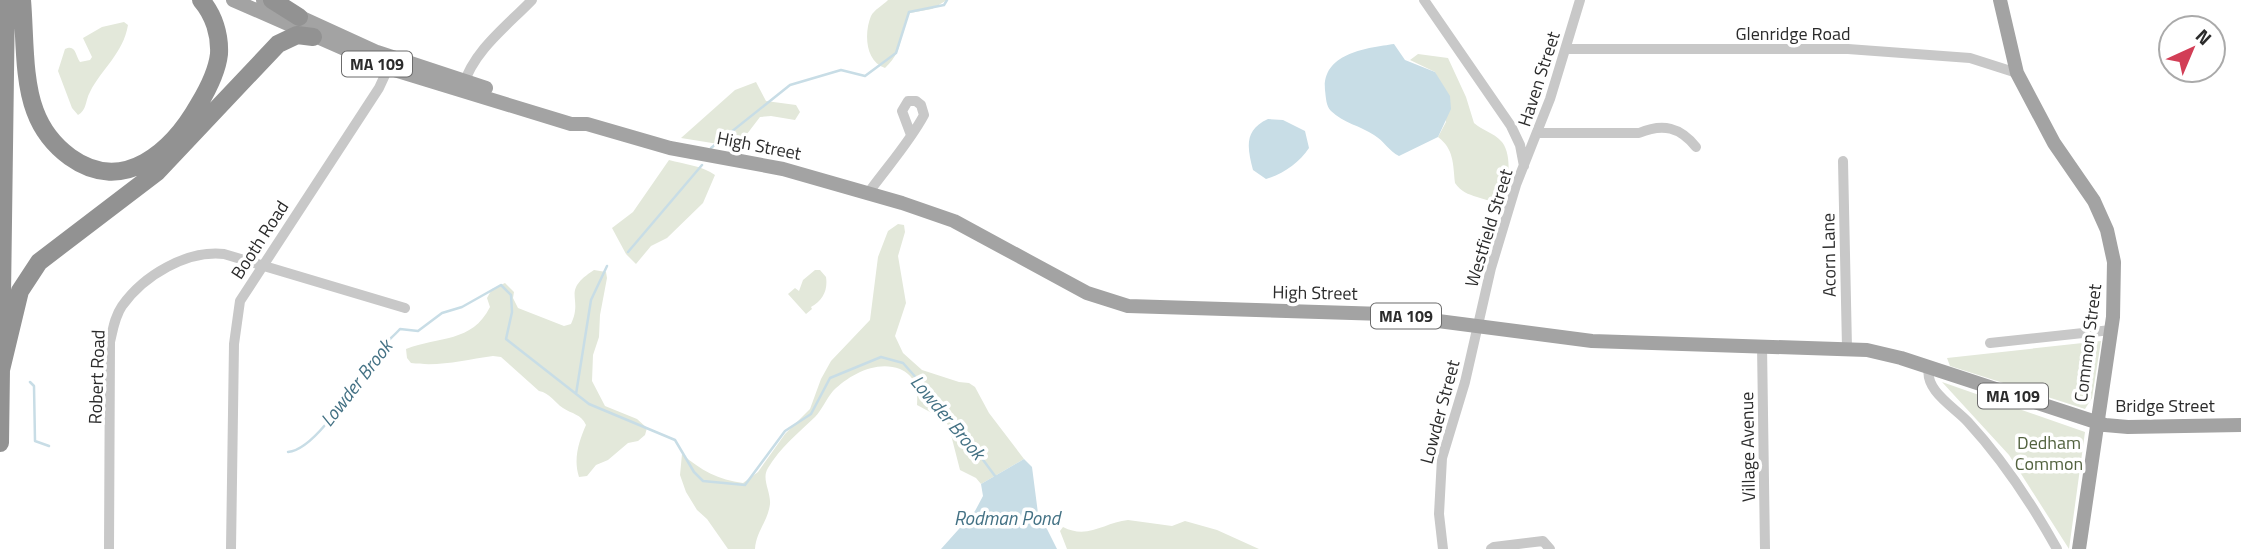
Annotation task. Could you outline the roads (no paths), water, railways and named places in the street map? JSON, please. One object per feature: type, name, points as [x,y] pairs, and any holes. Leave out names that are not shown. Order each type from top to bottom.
[{"type":"highway","points":[[0,443],[6,0]]},
{"type":"highway","points":[[22,0],[30,91],[40,121],[51,139],[72,159],[92,168],[111,171],[138,167],[161,153],[187,123],[203,98],[214,75],[219,54],[215,23],[201,0]]},
{"type":"highway","points":[[272,0],[299,17]]},
{"type":"highway","points":[[1,370],[20,291],[39,262],[157,172],[278,44],[297,35],[313,37]]},
{"type":"main road","name":"High Street","points":[[233,0],[313,37],[390,63],[574,115],[587,124],[670,148],[783,169],[869,192],[954,221],[1068,284],[1128,306],[1384,314],[1584,340],[1847,348],[1879,352],[1929,368]]},
{"type":"main road","name":"High Street","points":[[263,0],[390,63]]},
{"type":"main road","name":"Common Street","points":[[2000,0],[2017,73],[2054,143],[2088,190],[2104,223],[2115,270],[2111,330],[2079,549]]},
{"type":"main road","name":"Bridge Street","points":[[1929,368],[2097,423],[2128,427],[2241,425]]},
{"type":"street","points":[[464,85],[478,55],[532,0]]},
{"type":"street","name":"Westfield Street","points":[[1424,0],[1511,126],[1520,145],[1524,167],[1491,268],[1478,326]]},
{"type":"street","name":"Haven Street","points":[[1524,167],[1539,133],[1580,0]]},
{"type":"street","name":"Glenridge Road","points":[[1566,49],[1847,49],[1970,58],[2017,73]]},
{"type":"street","name":"Booth Road","points":[[231,549],[234,344],[240,301],[379,88],[390,63]]},
{"type":"street","points":[[1539,133],[1639,133],[1653,127],[1673,128],[1687,135],[1696,148]]},
{"type":"street","points":[[869,192],[911,135]]},
{"type":"street","name":"Acorn Lane","points":[[1843,161],[1847,348]]},
{"type":"street","name":"Robert Road","points":[[109,549],[110,341],[114,322],[122,306],[164,268],[190,256],[207,252],[225,254],[405,308]]},
{"type":"street","name":"Lowder Street","points":[[1443,549],[1439,514],[1440,466],[1465,382],[1478,326]]},
{"type":"street","points":[[1990,343],[2111,330]]},
{"type":"street","name":"Village Avenue","points":[[1762,345],[1765,549]]},
{"type":"street","points":[[1929,368],[1931,385],[1999,460],[2027,498],[2057,549]]},
{"type":"street","points":[[1491,549],[1543,541],[1550,549]]},
{"type":"water","points":[[1394,44],[1405,60],[1435,72],[1450,96],[1451,109],[1438,137],[1399,156],[1374,135],[1341,119],[1331,111],[1325,90],[1326,78],[1338,60],[1360,51]]},
{"type":"water","points":[[1268,119],[1283,120],[1305,131],[1309,148],[1290,167],[1266,179],[1253,170],[1249,140],[1255,128]]},
{"type":"water","name":"Rodman Pond","points":[[1024,459],[1032,467],[1039,521],[1045,525],[1057,549],[941,549],[975,511],[983,496],[981,484]]},
{"type":"waterway","points":[[711,148],[790,85],[841,70],[865,76],[896,53],[909,12],[944,5],[947,0]]},
{"type":"waterway","points":[[628,252],[702,165]]},
{"type":"waterway","points":[[576,394],[591,300],[607,266]]},
{"type":"waterway","name":"Lowder Brook","points":[[288,452],[300,448],[324,427],[377,352],[400,329],[418,331],[442,313],[462,307],[501,285],[511,295],[512,312],[506,339],[589,404],[675,440],[694,472],[703,481],[745,485],[785,431],[811,414],[830,378],[881,357],[903,363],[952,418],[995,476]]},
{"type":"waterway","name":"Lowder Brook","points":[[30,382],[34,386],[35,441],[49,446]]},
{"type":"park label","name":"Dedham Common","points":[[2049,453]]}]
